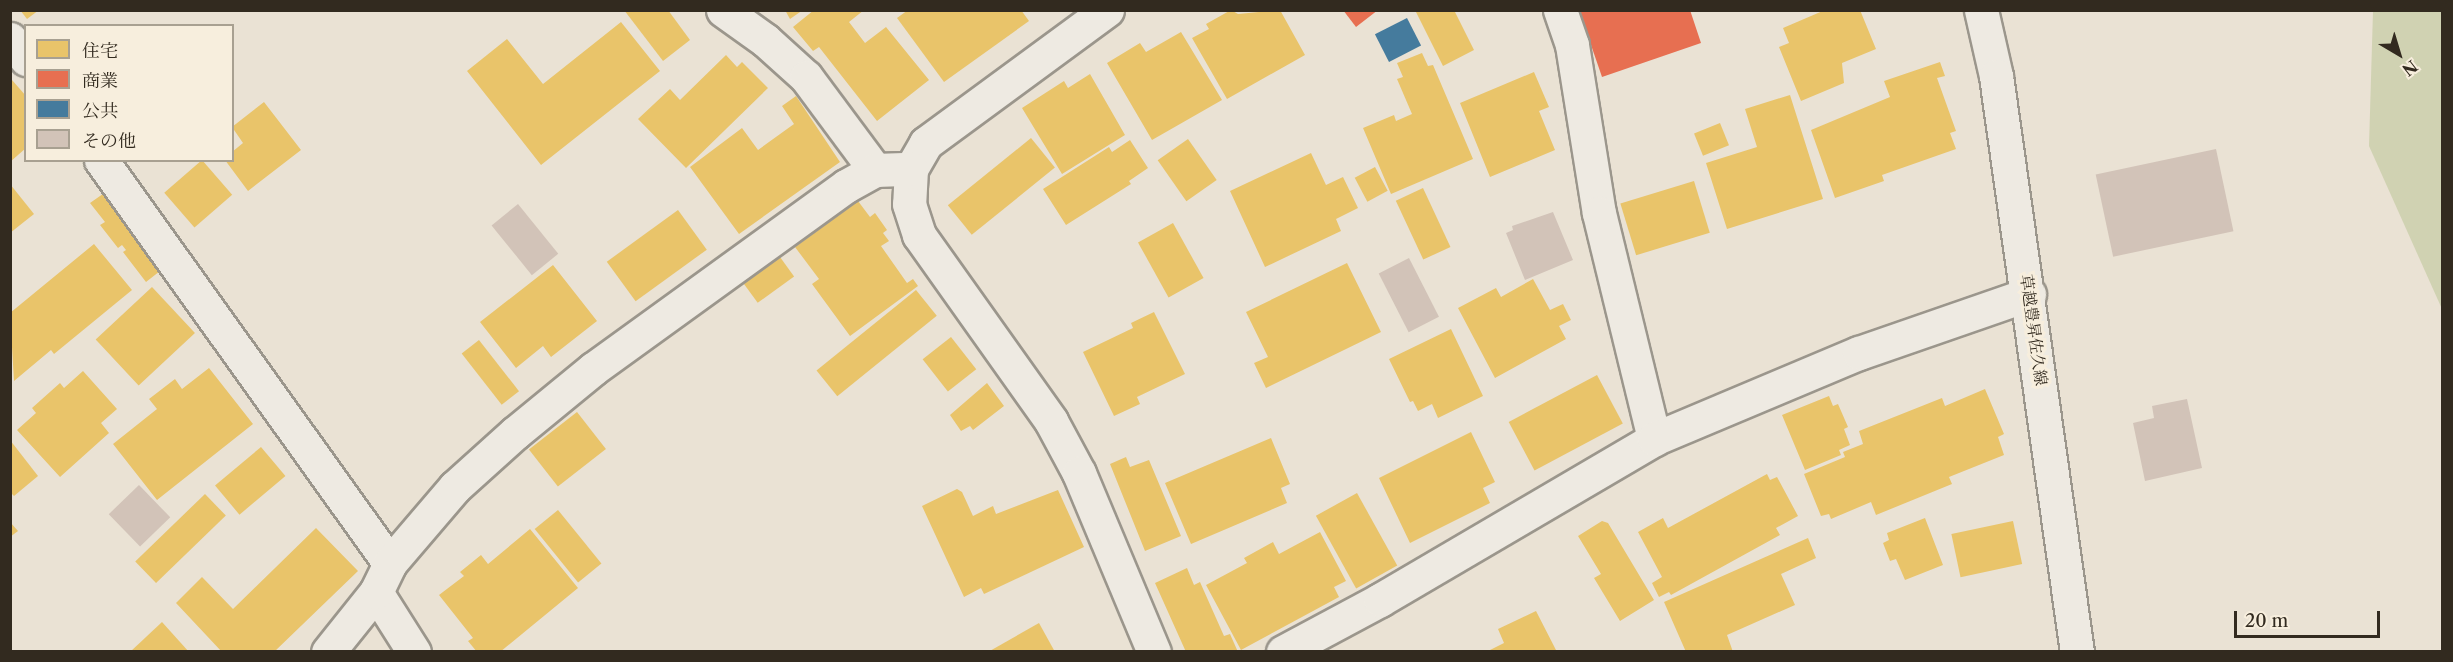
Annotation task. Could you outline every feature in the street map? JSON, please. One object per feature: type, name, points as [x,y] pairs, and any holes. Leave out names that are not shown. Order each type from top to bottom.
[{"type":"street","points":[[723,10],[765,40],[806,77],[875,170]]},
{"type":"street","points":[[1107,10],[927,143],[911,169],[909,204],[919,236],[1051,421],[1079,473],[1154,651]]},
{"type":"street","points":[[1560,10],[1572,45],[1599,213],[1654,439]]},
{"type":"street","name":"草越豊昇佐久線","points":[[1981,10],[1996,76],[2029,294],[2077,651]]},
{"type":"street","points":[[10,39],[24,56]]},
{"type":"street","points":[[102,162],[383,578],[414,651]]},
{"type":"street","points":[[328,651],[455,487],[584,376],[846,186],[875,170],[911,169]]},
{"type":"street","points":[[1283,651],[1380,600],[1654,439],[1859,353],[2029,294]]},
{"type":"green space","points":[[2373,11],[2442,11],[2442,309],[2369,146]]},
{"type":"building: 住宅","points":[[20,10],[39,10],[27,19]]},
{"type":"building: 住宅","points":[[624,10],[668,10],[690,40],[663,61]]},
{"type":"building: 住宅","points":[[785,10],[803,10],[790,19]]},
{"type":"building: 住宅","points":[[814,10],[864,10],[849,22],[865,43],[886,27],[929,80],[877,121],[819,47],[813,51],[793,27]]},
{"type":"building: 住宅","points":[[908,10],[1021,10],[1029,21],[944,82],[897,18]]},
{"type":"building: 住宅","points":[[1231,10],[1238,14],[1280,10],[1305,55],[1227,99],[1192,38],[1209,29],[1206,24]]},
{"type":"building: 住宅","points":[[1415,10],[1454,10],[1474,50],[1443,66]]},
{"type":"building: 住宅","points":[[1825,10],[1860,10],[1876,49],[1842,63],[1844,83],[1801,101],[1779,47],[1789,43],[1783,28]]},
{"type":"building: 住宅","points":[[621,22],[660,71],[541,165],[467,71],[507,39],[543,84]]},
{"type":"building: 住宅","points":[[1181,32],[1222,100],[1152,140],[1107,63],[1140,43],[1146,52]]},
{"type":"building: 住宅","points":[[1422,53],[1428,66],[1433,65],[1473,159],[1391,194],[1363,128],[1394,115],[1396,121],[1412,114],[1397,79],[1403,77],[1397,63]]},
{"type":"building: 住宅","points":[[726,55],[737,67],[742,62],[768,88],[686,168],[638,119],[670,89],[680,100]]},
{"type":"building: 住宅","points":[[1940,62],[1945,76],[1937,78],[1956,131],[1950,133],[1956,149],[1882,175],[1884,181],[1835,198],[1811,130],[1890,97],[1884,81]]},
{"type":"building: 住宅","points":[[1534,72],[1549,107],[1539,111],[1555,150],[1490,177],[1460,103]]},
{"type":"building: 住宅","points":[[1090,74],[1125,135],[1062,174],[1022,108],[1064,81],[1068,88]]},
{"type":"building: 住宅","points":[[12,80],[24,94],[24,150],[10,162]]},
{"type":"building: 住宅","points":[[1790,95],[1823,199],[1727,229],[1706,163],[1757,147],[1745,109]]},
{"type":"building: 住宅","points":[[796,96],[840,162],[739,234],[690,167],[742,128],[758,150],[794,124],[782,106]]},
{"type":"building: 住宅","points":[[264,102],[301,150],[248,191],[226,162],[234,162],[234,150],[243,143],[234,130],[234,125]]},
{"type":"building: 住宅","points":[[1720,123],[1729,145],[1703,156],[1694,133]]},
{"type":"building: 住宅","points":[[1031,138],[1055,168],[972,235],[948,205]]},
{"type":"building: 住宅","points":[[1188,139],[1217,180],[1186,201],[1158,160]]},
{"type":"building: 住宅","points":[[1130,140],[1148,168],[1129,181],[1131,184],[1066,225],[1043,189],[1109,147],[1112,152]]},
{"type":"building: 住宅","points":[[1311,153],[1326,185],[1343,177],[1358,208],[1336,219],[1341,231],[1265,267],[1230,191]]},
{"type":"building: 住宅","points":[[200,162],[204,162],[232,195],[194,228],[164,193]]},
{"type":"building: 住宅","points":[[1375,167],[1388,191],[1367,202],[1355,178]]},
{"type":"building: 住宅","points":[[1694,181],[1710,233],[1636,255],[1620,204]]},
{"type":"building: 住宅","points":[[10,184],[34,214],[10,233]]},
{"type":"building: 住宅","points":[[1423,188],[1450,247],[1423,260],[1396,201]]},
{"type":"building: 住宅","points":[[110,189],[169,264],[146,282],[123,252],[126,250],[122,245],[118,248],[100,225],[105,222],[90,203]]},
{"type":"building: 住宅","points":[[858,201],[870,217],[875,213],[887,230],[883,233],[889,241],[881,246],[907,283],[913,279],[918,286],[850,336],[812,284],[819,279],[795,247]]},
{"type":"building: 住宅","points":[[678,210],[707,250],[636,301],[607,262]]},
{"type":"building: 住宅","points":[[1173,223],[1204,278],[1169,297],[1138,242]]},
{"type":"building: 住宅","points":[[94,244],[132,290],[54,354],[51,350],[14,381],[10,313]]},
{"type":"building: 住宅","points":[[780,257],[794,276],[758,303],[744,283]]},
{"type":"building: 住宅","points":[[1347,263],[1381,332],[1266,388],[1254,363],[1268,357],[1246,312]]},
{"type":"building: 住宅","points":[[553,265],[597,321],[551,357],[543,346],[516,368],[480,322]]},
{"type":"building: 住宅","points":[[1533,279],[1550,310],[1563,304],[1571,320],[1559,326],[1566,339],[1495,378],[1458,308],[1496,288],[1501,297]]},
{"type":"building: 住宅","points":[[152,287],[195,333],[139,386],[96,340]]},
{"type":"building: 住宅","points":[[916,290],[937,316],[837,396],[817,371]]},
{"type":"building: 住宅","points":[[1154,312],[1185,374],[1137,397],[1140,404],[1114,416],[1083,352],[1133,328],[1131,323]]},
{"type":"building: 住宅","points":[[1451,329],[1483,396],[1438,418],[1432,404],[1418,411],[1413,401],[1410,402],[1389,359]]},
{"type":"building: 住宅","points":[[951,337],[976,369],[948,391],[923,359]]},
{"type":"building: 住宅","points":[[479,340],[519,391],[502,405],[462,354]]},
{"type":"building: 住宅","points":[[209,368],[253,424],[157,500],[113,444],[157,409],[149,399],[175,379],[182,389]]},
{"type":"building: 住宅","points":[[83,371],[117,409],[101,423],[109,433],[60,477],[17,430],[36,413],[32,408],[60,383],[64,388]]},
{"type":"building: 住宅","points":[[1597,375],[1623,424],[1535,471],[1509,422]]},
{"type":"building: 住宅","points":[[987,383],[1004,406],[973,430],[970,426],[961,431],[950,415]]},
{"type":"building: 住宅","points":[[1985,389],[2004,434],[1998,437],[2004,455],[1949,477],[1952,484],[1876,515],[1871,502],[1831,519],[1829,514],[1821,516],[1804,474],[1845,457],[1843,452],[1863,444],[1859,431],[1942,398],[1945,406]]},
{"type":"building: 住宅","points":[[1829,396],[1833,406],[1838,404],[1848,427],[1844,429],[1850,445],[1839,450],[1841,455],[1805,470],[1782,415]]},
{"type":"building: 住宅","points":[[577,412],[606,449],[558,487],[529,450]]},
{"type":"building: 住宅","points":[[1471,432],[1495,482],[1483,488],[1490,503],[1410,543],[1379,478]]},
{"type":"building: 住宅","points":[[1271,438],[1290,484],[1281,488],[1287,503],[1191,544],[1165,483]]},
{"type":"building: 住宅","points":[[10,440],[38,476],[14,496],[10,492]]},
{"type":"building: 住宅","points":[[261,447],[285,476],[239,515],[215,486]]},
{"type":"building: 住宅","points":[[1126,457],[1130,467],[1149,460],[1181,536],[1145,551],[1110,464]]},
{"type":"building: 住宅","points":[[1767,474],[1770,480],[1777,477],[1798,516],[1776,528],[1780,535],[1671,595],[1669,592],[1659,597],[1652,583],[1662,577],[1638,532],[1663,518],[1668,528]]},
{"type":"building: 住宅","points":[[957,489],[962,492],[973,516],[993,506],[996,514],[1058,490],[1084,547],[984,594],[981,588],[964,597],[922,506]]},
{"type":"building: 住宅","points":[[1357,493],[1397,566],[1356,588],[1316,516]]},
{"type":"building: 住宅","points":[[205,494],[226,516],[156,583],[135,561]]},
{"type":"building: 住宅","points":[[558,510],[601,564],[578,583],[535,529]]},
{"type":"building: 住宅","points":[[1925,518],[1943,565],[1905,580],[1896,559],[1890,561],[1883,543],[1889,540],[1887,533]]},
{"type":"building: 住宅","points":[[1602,521],[1608,523],[1654,600],[1620,621],[1594,578],[1601,574],[1578,536]]},
{"type":"building: 住宅","points":[[2013,521],[2022,564],[1961,577],[1951,534]]},
{"type":"building: 住宅","points":[[10,522],[18,531],[10,537]]},
{"type":"building: 住宅","points":[[316,528],[358,571],[274,652],[222,652],[176,603],[202,577],[233,609]]},
{"type":"building: 住宅","points":[[530,529],[578,588],[500,652],[477,652],[468,641],[473,638],[439,595],[464,576],[460,572],[481,555],[488,564]]},
{"type":"building: 住宅","points":[[1320,532],[1346,581],[1334,587],[1339,597],[1241,650],[1206,585],[1247,563],[1244,558],[1273,542],[1279,554]]},
{"type":"building: 住宅","points":[[1808,538],[1816,558],[1781,574],[1795,605],[1727,635],[1733,652],[1686,652],[1664,602]]},
{"type":"building: 住宅","points":[[1187,568],[1194,585],[1200,582],[1224,636],[1230,634],[1238,652],[1186,652],[1155,583]]},
{"type":"building: 住宅","points":[[1536,611],[1557,652],[1486,652],[1504,643],[1498,629]]},
{"type":"building: 住宅","points":[[162,622],[189,652],[130,652]]},
{"type":"building: 住宅","points":[[1039,623],[1055,652],[988,652]]},
{"type":"building: 商業","points":[[1343,10],[1378,10],[1356,27]]},
{"type":"building: 商業","points":[[1579,10],[1690,10],[1701,43],[1602,77]]},
{"type":"building: 公共","points":[[1407,18],[1421,46],[1389,62],[1375,34]]},
{"type":"building: その他","points":[[2216,149],[2233,231],[2113,257],[2096,175]]},
{"type":"building: その他","points":[[518,204],[558,254],[532,275],[492,225]]},
{"type":"building: その他","points":[[1553,212],[1573,260],[1525,280],[1506,233],[1513,230],[1512,226]]},
{"type":"building: その他","points":[[1409,258],[1439,317],[1409,332],[1379,273]]},
{"type":"building: その他","points":[[2187,399],[2202,468],[2145,481],[2133,423],[2154,418],[2152,406]]},
{"type":"building: その他","points":[[139,485],[170,517],[140,547],[109,514]]}]
